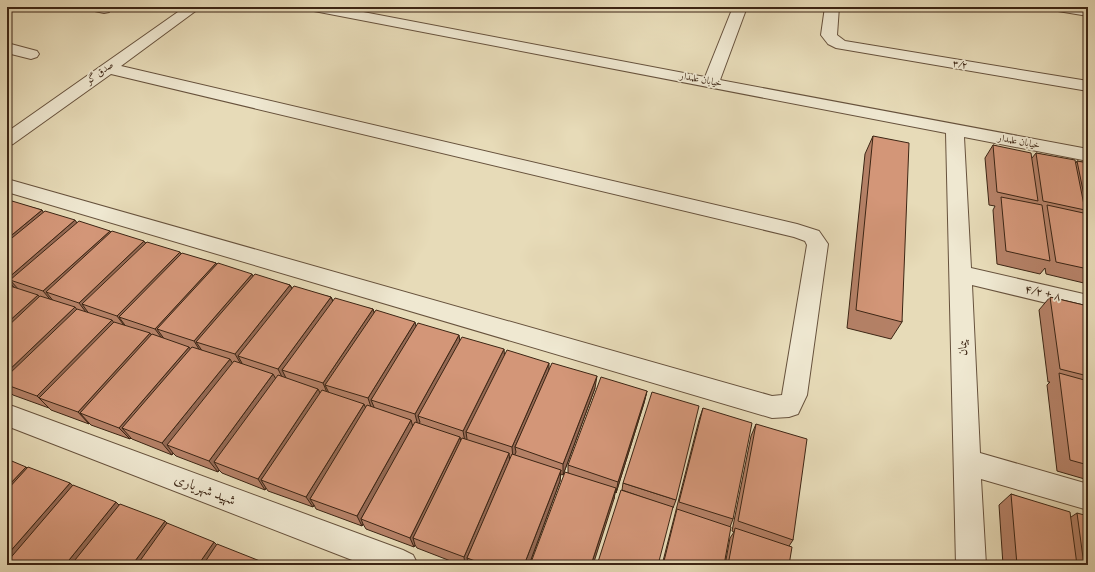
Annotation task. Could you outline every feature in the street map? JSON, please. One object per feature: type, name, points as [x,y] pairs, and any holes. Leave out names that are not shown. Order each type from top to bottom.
[{"type":"street","name":"صدق گو","points":[[7,140],[194,7]]},
{"type":"street","name":"خیابان علمدار","points":[[314,7],[1088,155]]},
{"type":"street","points":[[711,82],[740,7]]},
{"type":"street","name":"۳/۲","points":[[832,7],[829,35],[832,41],[841,45],[1088,86]]},
{"type":"street","points":[[1057,7],[1088,12]]},
{"type":"street","points":[[7,48],[31,54]]},
{"type":"street","points":[[7,185],[772,407],[789,406],[795,395],[818,244],[812,236],[797,230],[107,68]]},
{"type":"street","name":"پیمان","points":[[955,130],[971,565]]},
{"type":"street","name":"۴/۲ + ۸","points":[[960,274],[1088,304]]},
{"type":"street","name":"شهید شهریاری","points":[[7,415],[402,565]]},
{"type":"street","points":[[967,462],[1088,497]]},
{"type":"building","points":[[873,136],[909,143],[902,322],[856,310]]},
{"type":"building","points":[[993,145],[1031,153],[1038,201],[997,192]]},
{"type":"building","points":[[1036,153],[1075,160],[1085,210],[1043,201]]},
{"type":"building","points":[[1077,161],[1088,163],[1088,210],[1087,210]]},
{"type":"building","points":[[1001,197],[1042,205],[1050,261],[1006,251]]},
{"type":"building","points":[[12,201],[42,210],[7,239],[7,206]]},
{"type":"building","points":[[1047,205],[1088,214],[1088,269],[1056,262]]},
{"type":"building","points":[[45,211],[75,220],[7,279],[7,242]]},
{"type":"building","points":[[79,221],[110,231],[43,291],[10,280]]},
{"type":"building","points":[[112,231],[144,241],[79,303],[46,292]]},
{"type":"building","points":[[147,242],[180,252],[117,316],[82,304]]},
{"type":"building","points":[[182,253],[216,263],[155,329],[119,317]]},
{"type":"building","points":[[218,263],[252,274],[194,341],[157,329]]},
{"type":"building","points":[[255,274],[290,285],[235,354],[196,342]]},
{"type":"building","points":[[7,285],[38,295],[7,323]]},
{"type":"building","points":[[294,286],[331,297],[278,369],[238,356]]},
{"type":"building","points":[[40,296],[75,307],[7,372],[7,327]]},
{"type":"building","points":[[1050,297],[1088,306],[1088,376],[1060,369]]},
{"type":"building","points":[[335,298],[373,309],[323,383],[282,370]]},
{"type":"building","points":[[77,309],[112,320],[37,396],[7,385],[7,376]]},
{"type":"building","points":[[376,310],[415,322],[368,398],[325,385]]},
{"type":"building","points":[[114,322],[150,333],[78,412],[39,398]]},
{"type":"building","points":[[418,323],[459,335],[415,414],[371,400]]},
{"type":"building","points":[[152,334],[189,347],[119,428],[80,413]]},
{"type":"building","points":[[462,337],[504,349],[463,431],[418,416]]},
{"type":"building","points":[[192,347],[230,359],[162,443],[122,428]]},
{"type":"building","points":[[507,350],[549,363],[512,447],[466,432]]},
{"type":"building","points":[[234,361],[273,374],[209,461],[167,445]]},
{"type":"building","points":[[552,363],[597,376],[563,464],[515,447]]},
{"type":"building","points":[[1059,373],[1088,381],[1088,465],[1070,460]]},
{"type":"building","points":[[278,375],[318,389],[258,479],[214,462]]},
{"type":"building","points":[[601,377],[647,391],[618,482],[568,465]]},
{"type":"building","points":[[322,390],[364,404],[306,497],[261,480]]},
{"type":"building","points":[[652,392],[699,406],[676,500],[623,483]]},
{"type":"building","points":[[367,405],[411,420],[357,516],[310,499]]},
{"type":"building","points":[[703,408],[752,423],[733,519],[679,502]]},
{"type":"building","points":[[415,422],[460,437],[410,538],[361,519]]},
{"type":"building","points":[[756,424],[807,439],[793,540],[738,521]]},
{"type":"building","points":[[462,438],[509,453],[464,557],[413,538]]},
{"type":"building","points":[[512,454],[561,470],[524,565],[486,565],[467,558]]},
{"type":"building","points":[[7,459],[26,467],[7,487]]},
{"type":"building","points":[[28,467],[70,483],[7,555],[7,490]]},
{"type":"building","points":[[565,472],[616,488],[591,565],[530,565]]},
{"type":"building","points":[[73,485],[116,502],[65,565],[7,565],[7,562]]},
{"type":"building","points":[[621,490],[673,507],[658,565],[597,565]]},
{"type":"building","points":[[1011,494],[1070,512],[1077,565],[1017,565]]},
{"type":"building","points":[[120,504],[165,521],[132,565],[71,565]]},
{"type":"building","points":[[677,509],[731,527],[724,565],[663,565]]},
{"type":"building","points":[[1077,513],[1088,516],[1088,565],[1084,565]]},
{"type":"building","points":[[167,523],[214,542],[198,565],[137,565]]},
{"type":"building","points":[[735,528],[792,547],[789,565],[728,565]]},
{"type":"building","points":[[217,544],[265,563],[264,565],[203,565]]}]
